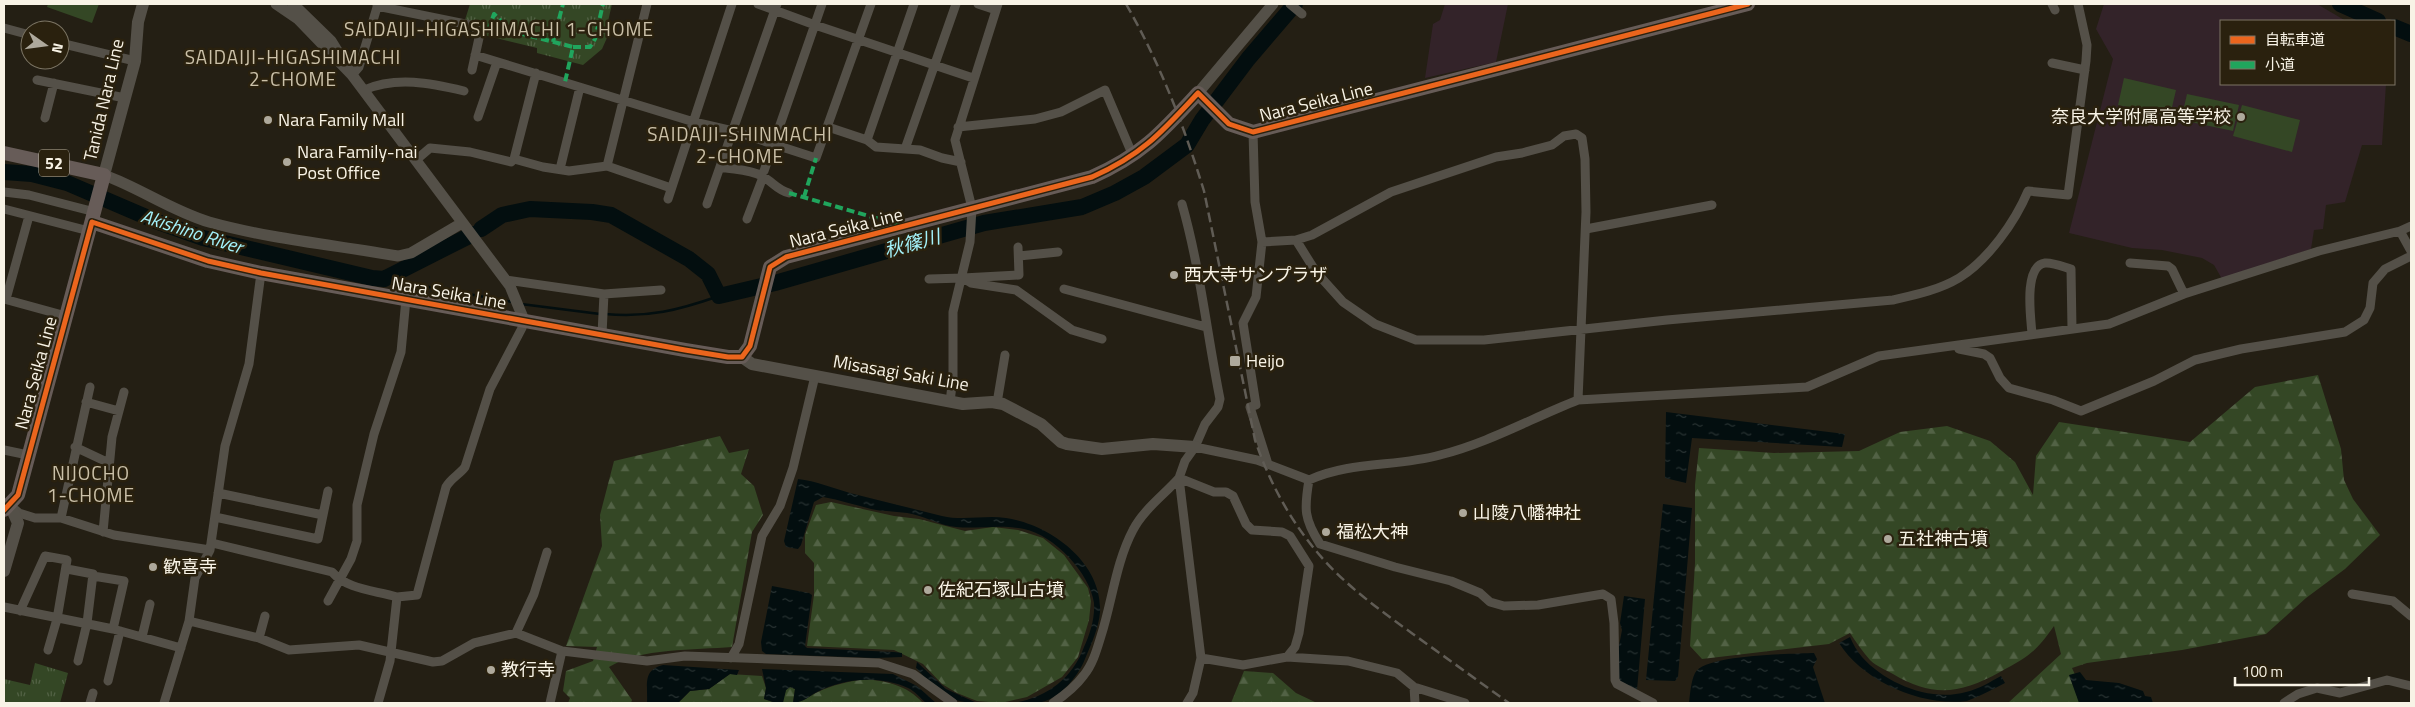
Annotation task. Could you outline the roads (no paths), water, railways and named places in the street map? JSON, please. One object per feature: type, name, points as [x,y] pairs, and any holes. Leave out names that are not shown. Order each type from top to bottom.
[{"type":"main road","name":"Tanida Nara Line","points":[[103,179],[135,61],[138,22],[142,4]]},
{"type":"main road","name":"Nara Seika Line","points":[[92,222],[208,261],[406,299],[603,328],[728,357],[742,357],[750,346],[770,267],[786,257],[972,210],[1092,177],[1133,156],[1147,146],[1201,96],[1229,124],[1253,132],[1748,4]]},
{"type":"main road","name":"52","points":[[4,153],[103,179]]},
{"type":"main road","name":"Nara Seika Line","points":[[7,508],[18,495],[103,179]]},
{"type":"main road","name":"Misasagi Saki Line","points":[[742,357],[752,364],[950,402],[963,404],[997,403],[1041,424],[1061,442],[1067,444],[1102,449],[1153,444],[1195,447]]},
{"type":"main road","points":[[4,571],[18,523],[7,508]]},
{"type":"street","points":[[276,4],[298,20],[352,74]]},
{"type":"street","points":[[7,508],[35,518],[61,518],[103,532],[211,547],[332,572],[340,581],[397,597],[417,595],[446,487],[451,480],[460,475],[465,467],[492,383],[522,328],[524,317],[508,283],[465,228],[352,74],[332,41],[293,4]]},
{"type":"street","points":[[607,166],[622,100],[648,4]]},
{"type":"street","points":[[668,199],[732,4]]},
{"type":"street","points":[[758,4],[776,7],[815,25],[897,52],[935,67],[973,78]]},
{"type":"street","points":[[747,219],[822,4]]},
{"type":"street","points":[[475,55],[694,122],[774,143],[816,158],[870,4]]},
{"type":"street","points":[[867,140],[914,4]]},
{"type":"street","points":[[905,149],[956,4]]},
{"type":"street","points":[[950,402],[953,377],[953,312],[963,278],[970,242],[972,210],[955,140],[973,78],[997,7],[978,4]]},
{"type":"street","points":[[1201,96],[1274,4]]},
{"type":"street","points":[[1290,4],[1302,14]]},
{"type":"street","points":[[1296,240],[1316,272],[1343,302],[1376,324],[1416,340],[1484,340],[1893,300],[1930,291],[1960,278],[1994,246],[2019,211],[2028,191],[2068,195],[2087,45],[2078,4]]},
{"type":"street","points":[[352,74],[359,67],[378,5],[475,26],[479,38],[472,70]]},
{"type":"street","points":[[707,204],[776,7]]},
{"type":"street","points":[[4,28],[20,32]]},
{"type":"street","points":[[70,45],[135,61]]},
{"type":"street","points":[[478,117],[497,62]]},
{"type":"street","points":[[2052,63],[2085,70]]},
{"type":"street","points":[[514,159],[536,73]]},
{"type":"street","points":[[37,80],[125,98]]},
{"type":"street","points":[[364,90],[390,83],[426,82],[464,91]]},
{"type":"street","points":[[45,118],[54,84]]},
{"type":"street","points":[[560,169],[580,87]]},
{"type":"street","points":[[958,127],[1035,119],[1061,112],[1105,90],[1133,156]]},
{"type":"street","points":[[828,127],[867,140],[876,147],[920,150],[961,162]]},
{"type":"street","points":[[1253,132],[1255,202],[1262,242],[1256,282],[1256,297],[1243,322],[1256,405],[1250,407],[1268,464]]},
{"type":"street","points":[[1262,242],[1296,240],[1312,235],[1391,192],[1496,157],[1522,153],[1552,145],[1564,136],[1576,134],[1582,138],[1585,159],[1586,228],[1578,400]]},
{"type":"street","points":[[416,160],[430,148],[470,152],[511,162],[514,159],[560,169],[607,166],[671,188]]},
{"type":"street","points":[[720,167],[736,170],[744,169],[764,174],[780,191],[789,193]]},
{"type":"street","points":[[103,179],[125,182],[182,212],[208,222],[264,234],[398,256],[411,253],[465,228]]},
{"type":"street","points":[[4,192],[29,195],[92,222]]},
{"type":"street","points":[[1053,703],[1070,691],[1086,674],[1096,652],[1124,553],[1134,529],[1179,478],[1185,461],[1195,447],[1205,424],[1218,407],[1220,399],[1206,327],[1194,244],[1182,204]]},
{"type":"street","points":[[1586,228],[1712,205]]},
{"type":"street","points":[[4,209],[29,216],[92,222]]},
{"type":"street","points":[[29,216],[5,299],[66,316]]},
{"type":"street","points":[[1195,447],[1257,460],[1309,480],[1329,471],[1439,456],[1523,424],[1546,412],[1578,400],[1807,387],[1879,356],[2109,324],[2184,294],[2319,250],[2400,231],[2411,226]]},
{"type":"street","points":[[2400,231],[2411,251]]},
{"type":"street","points":[[929,280],[1020,275],[1018,252],[1058,252]]},
{"type":"street","points":[[1959,344],[1959,349],[1984,354],[1990,358],[2000,378],[2008,388],[2053,400],[2081,411],[2154,381],[2195,360],[2241,349],[2345,332],[2364,320],[2370,308],[2374,282],[2384,269],[2411,256]]},
{"type":"street","points":[[2032,334],[2031,276],[2040,264],[2046,263],[2071,269],[2072,329]]},
{"type":"street","points":[[2130,263],[2168,266],[2172,269],[2184,294]]},
{"type":"street","points":[[164,703],[189,621],[195,578],[211,547],[225,446],[249,364],[261,272]]},
{"type":"street","points":[[963,278],[971,284],[1016,290],[1072,330],[1102,339]]},
{"type":"street","points":[[508,283],[604,294],[661,290]]},
{"type":"street","points":[[1064,289],[1206,327]]},
{"type":"street","points":[[603,328],[604,294]]},
{"type":"street","points":[[328,601],[340,581],[357,541],[357,505],[374,434],[401,352],[406,299]]},
{"type":"street","points":[[997,403],[1005,355]]},
{"type":"street","points":[[731,658],[739,644],[762,536],[780,506],[793,468],[815,376]]},
{"type":"street","points":[[61,518],[75,447],[90,387]]},
{"type":"street","points":[[103,532],[112,437],[124,392]]},
{"type":"street","points":[[86,402],[119,411]]},
{"type":"street","points":[[75,447],[109,462]]},
{"type":"street","points":[[4,450],[28,455]]},
{"type":"street","points":[[1179,478],[1214,492],[1226,492],[1233,496],[1246,524],[1252,530],[1282,532],[1290,536],[1303,555],[1308,566],[1305,602],[1295,647],[1287,658]]},
{"type":"street","points":[[1179,478],[1201,658],[1193,693],[1187,703]]},
{"type":"street","points":[[1309,480],[1305,499],[1306,519],[1320,544],[1396,568],[1451,581],[1480,593],[1490,602],[1504,606],[1538,605],[1603,594],[1610,599],[1614,623],[1614,680],[1616,684],[1653,703]]},
{"type":"street","points":[[215,517],[318,539],[328,491]]},
{"type":"street","points":[[218,493],[323,514]]},
{"type":"street","points":[[516,633],[534,594],[547,552]]},
{"type":"street","points":[[20,611],[44,556],[68,560],[57,619],[48,650]]},
{"type":"street","points":[[67,569],[124,581],[108,681]]},
{"type":"street","points":[[78,661],[87,623],[93,576]]},
{"type":"street","points":[[2352,594],[2392,601],[2411,616]]},
{"type":"street","points":[[378,703],[388,670],[397,597]]},
{"type":"street","points":[[142,637],[150,604]]},
{"type":"street","points":[[4,608],[87,623],[181,648]]},
{"type":"street","points":[[259,638],[264,616]]},
{"type":"street","points":[[189,621],[259,638],[289,650],[359,645],[433,662],[442,661],[474,643],[516,633],[562,651],[647,661],[685,656],[879,663],[913,674],[953,703]]},
{"type":"street","points":[[550,703],[562,651]]},
{"type":"street","points":[[1201,658],[1242,665],[1287,658],[1358,664],[1397,673],[1414,687],[1465,703]]},
{"type":"street","points":[[2284,703],[2298,694],[2317,688],[2340,693],[2387,680],[2411,686]]},
{"type":"street","points":[[1414,687],[1415,703]]},
{"type":"street","points":[[90,703],[93,693]]},
{"type":"water","points":[[1666,412],[1845,434],[1842,447],[1692,438],[1686,483],[1665,478]]},
{"type":"water","points":[[798,479],[942,516],[1006,518],[1040,528],[1056,537],[1083,562],[1093,577],[1099,594],[1100,612],[1098,624],[1090,648],[1078,673],[1060,693],[1052,698],[1037,703],[1014,703],[1047,691],[1065,677],[1079,658],[1093,620],[1094,603],[1086,580],[1069,557],[1047,539],[1024,529],[950,526],[912,514],[881,511],[823,497],[814,502],[801,545],[798,549],[786,547],[784,541]]},
{"type":"water","points":[[1663,504],[1692,508],[1678,677],[1675,681],[1646,680]]},
{"type":"water","points":[[772,586],[812,595],[805,646],[807,648],[894,652],[902,653],[902,657],[875,658],[766,654],[762,651],[761,642]]},
{"type":"water","points":[[1624,596],[1645,599],[1637,690],[1618,681],[1618,651],[1622,630],[1620,623]]},
{"type":"water","points":[[1850,637],[1860,655],[1872,667],[1896,683],[1910,688],[1938,695],[1966,692],[2001,676],[2005,683],[1967,701],[1931,700],[1913,695],[1878,680],[1863,669],[1839,643]]},
{"type":"water","points":[[1814,653],[1817,659],[1813,667],[1825,703],[1689,703],[1695,673],[1702,667],[1714,662],[1750,656]]},
{"type":"water","points":[[917,662],[946,689],[977,703],[958,700],[943,693],[916,668]]},
{"type":"water","points":[[663,665],[739,670],[737,675],[730,674],[709,689],[690,691],[678,703],[647,703],[649,674],[656,667]]},
{"type":"water","points":[[762,669],[893,674],[917,686],[936,703],[926,703],[911,689],[897,684],[886,681],[862,680],[828,687],[793,703],[795,689],[790,687],[786,690],[783,703],[776,703],[764,699],[766,688]]},
{"type":"water","points":[[2080,672],[2086,680],[2119,683],[2143,691],[2145,696],[2151,697],[2153,703],[2079,703],[2069,675]]},
{"type":"waterway","name":"秋篠川","points":[[481,229],[502,215],[530,209],[592,212],[611,215],[689,259],[708,274],[719,296],[775,283],[984,223],[1082,207],[1115,193],[1144,177],[1187,145],[1202,120],[1248,59],[1295,4]]},
{"type":"waterway","name":"秋篠川","points":[[2340,4],[2376,20]]},
{"type":"waterway","name":"秋篠川","points":[[2395,27],[2411,34]]},
{"type":"waterway","name":"Akishino River","points":[[4,172],[32,174],[67,183],[158,222],[203,238],[372,278],[384,279],[473,234]]},
{"type":"waterway","points":[[384,279],[513,302]]},
{"type":"waterway","points":[[605,314],[635,315],[663,312],[719,296]]},
{"type":"waterway","points":[[521,304],[600,314]]},
{"type":"railway","points":[[1126,4],[1150,49],[1170,95],[1204,191],[1255,440],[1283,503],[1312,546],[1333,570],[1354,589],[1389,617],[1509,703]]},
{"type":"place","name":"奈良大学附属高等学校","points":[[2241,117]]},
{"type":"place","name":"Nara Family Mall","points":[[268,120]]},
{"type":"place","name":"Nara Family-nai Post Office","points":[[287,162]]},
{"type":"place","name":"西大寺サンプラザ","points":[[1174,275]]},
{"type":"place","name":"Heijo","points":[[1235,361]]},
{"type":"place","name":"山陵八幡神社","points":[[1463,513]]},
{"type":"place","name":"福松大神","points":[[1326,532]]},
{"type":"place","name":"五社神古墳","points":[[1888,539]]},
{"type":"place","name":"歓喜寺","points":[[153,567]]},
{"type":"place","name":"佐紀石塚山古墳","points":[[928,590]]},
{"type":"place","name":"教行寺","points":[[491,670]]},
{"type":"district","name":"SAIDAIJI-HIGASHIMACHI 1-CHOME","points":[[499,29]]},
{"type":"district","name":"SAIDAIJI-HIGASHIMACHI 2-CHOME","points":[[293,68]]},
{"type":"district","name":"SAIDAIJI-SHINMACHI 2-CHOME","points":[[740,145]]},
{"type":"district","name":"NIJOCHO 1-CHOME","points":[[91,484]]}]
